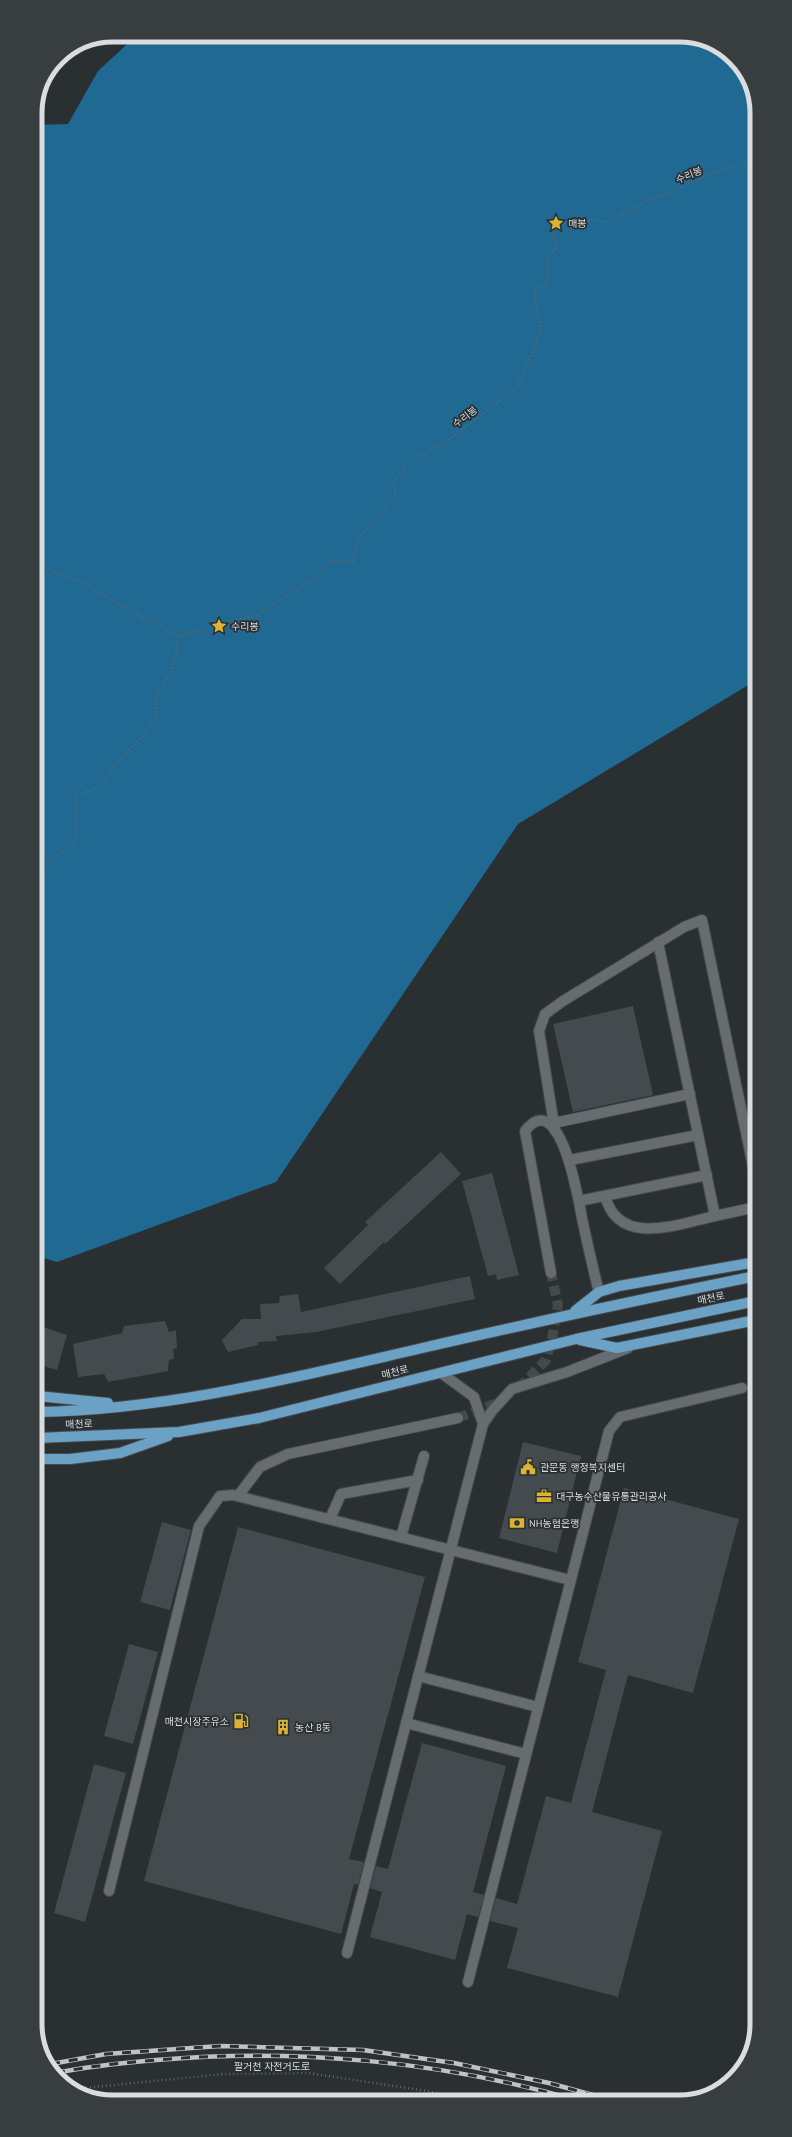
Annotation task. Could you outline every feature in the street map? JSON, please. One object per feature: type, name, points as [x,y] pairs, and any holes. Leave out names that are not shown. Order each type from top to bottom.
[{"type":"main road","points":[[572,1313],[598,1292],[619,1286],[750,1263]]},
{"type":"main road","name":"매천로","points":[[42,1412],[68,1412],[128,1406],[255,1387],[572,1313],[750,1277]]},
{"type":"main road","name":"매천로","points":[[42,1438],[179,1432],[259,1418],[576,1339],[750,1302]]},
{"type":"main road","points":[[576,1339],[616,1348],[750,1321]]},
{"type":"main road","points":[[42,1397],[128,1406]]},
{"type":"main road","points":[[42,1459],[70,1459],[120,1453],[179,1432]]},
{"type":"street","points":[[598,1292],[570,1160],[555,1127],[540,1031],[545,1014],[563,1001],[658,942],[684,927],[702,920],[750,1152]]},
{"type":"street","points":[[658,942],[715,1216]]},
{"type":"street","points":[[551,1273],[524,1131],[531,1123],[540,1121],[549,1123],[555,1127],[690,1094]]},
{"type":"street","points":[[570,1160],[698,1135]]},
{"type":"street","points":[[579,1201],[707,1175]]},
{"type":"street","points":[[605,1196],[608,1208],[620,1222],[637,1229],[661,1228],[750,1208]]},
{"type":"street","points":[[347,1953],[483,1424],[492,1411],[512,1390],[567,1372],[642,1343]]},
{"type":"street","points":[[441,1373],[474,1397],[483,1424]]},
{"type":"street","points":[[468,1982],[609,1431],[620,1417],[742,1388]]},
{"type":"street","points":[[238,1496],[260,1467],[288,1454],[458,1418]]},
{"type":"street","points":[[401,1537],[424,1456]]},
{"type":"street","points":[[330,1520],[341,1494],[418,1480]]},
{"type":"street","points":[[109,1891],[200,1526],[220,1496],[238,1496],[570,1580]]},
{"type":"street","points":[[418,1676],[538,1707]]},
{"type":"street","points":[[406,1723],[526,1754]]},
{"type":"path","name":"수리봉","points":[[178,636],[259,614],[314,578],[331,561],[353,562],[359,538],[395,495],[394,481],[410,460],[443,444],[516,388],[536,345],[540,326],[534,291],[546,282],[548,257],[557,247],[554,235],[556,223],[591,220],[607,222],[647,201],[723,170],[750,161]]},
{"type":"path","points":[[42,566],[82,582],[114,602],[178,636],[176,658],[170,673],[156,696],[157,714],[144,734],[119,760],[98,788],[76,795],[77,841],[42,868]]},
{"type":"path","name":"팔거천 자전거도로","points":[[82,2088],[223,2074],[308,2074],[445,2095]]},
{"type":"shaded area","points":[[129,42],[684,42],[693,43],[715,51],[729,63],[743,81],[748,94],[750,113],[750,684],[518,824],[276,1182],[57,1262],[42,1258],[42,125],[68,124],[98,71]]},
{"type":"building","points":[[633,1006],[653,1095],[573,1112],[553,1024]]},
{"type":"building","points":[[441,1152],[461,1174],[385,1244],[384,1242],[340,1284],[324,1268],[368,1225],[365,1222]]},
{"type":"building","points":[[492,1173],[519,1275],[497,1280],[496,1274],[488,1276],[462,1181]]},
{"type":"building","points":[[470,1276],[475,1299],[316,1332],[276,1336],[277,1341],[258,1342],[258,1345],[228,1352],[222,1340],[242,1319],[261,1319],[260,1304],[279,1303],[280,1296],[298,1294],[301,1312]]},
{"type":"building","points":[[165,1321],[169,1332],[176,1330],[177,1348],[173,1349],[174,1359],[169,1360],[168,1371],[108,1382],[104,1374],[78,1377],[73,1344],[122,1333],[124,1326]]},
{"type":"building","points":[[42,1327],[67,1335],[57,1370],[42,1366]]},
{"type":"building","points":[[523,1442],[581,1456],[557,1553],[499,1538]]},
{"type":"building","points":[[624,1488],[739,1519],[693,1693],[628,1675],[592,1812],[662,1831],[618,1997],[507,1968],[518,1928],[490,1921],[496,1898],[517,1904],[546,1796],[571,1803],[606,1670],[578,1662]]},
{"type":"building","points":[[162,1522],[191,1530],[170,1610],[140,1602]]},
{"type":"building","name":"농산 B동","points":[[238,1527],[425,1577],[349,1859],[364,1862],[358,1885],[354,1884],[341,1934],[144,1881]]},
{"type":"building","points":[[129,1644],[158,1652],[133,1744],[104,1736]]},
{"type":"building","points":[[422,1743],[506,1766],[473,1892],[484,1895],[478,1917],[467,1914],[455,1960],[370,1937],[382,1892],[370,1888],[376,1866],[388,1869]]},
{"type":"building","points":[[94,1764],[126,1773],[85,1922],[54,1913]]},
{"type":"tunnel","points":[[519,1388],[546,1360],[558,1305],[551,1273]]},
{"type":"tunnel","points":[[458,1418],[502,1401]]},
{"type":"railway","points":[[54,2064],[106,2054],[220,2046],[363,2050],[454,2063],[549,2083],[593,2095]]},
{"type":"railway","points":[[61,2072],[81,2068],[156,2060],[209,2057],[315,2057],[420,2067],[473,2076],[556,2095]]},
{"type":"place","name":"매봉","points":[[556,223]]},
{"type":"place","name":"수리봉","points":[[219,626]]},
{"type":"place","name":"관문동 행정복지센터","points":[[528,1467]]},
{"type":"place","name":"대구농수산물유통관리공사","points":[[544,1496]]},
{"type":"place","name":"NH농협은행","points":[[517,1523]]},
{"type":"place","name":"매천시장주유소","points":[[241,1721]]},
{"type":"place","name":"농산 B동","points":[[283,1727]]}]
